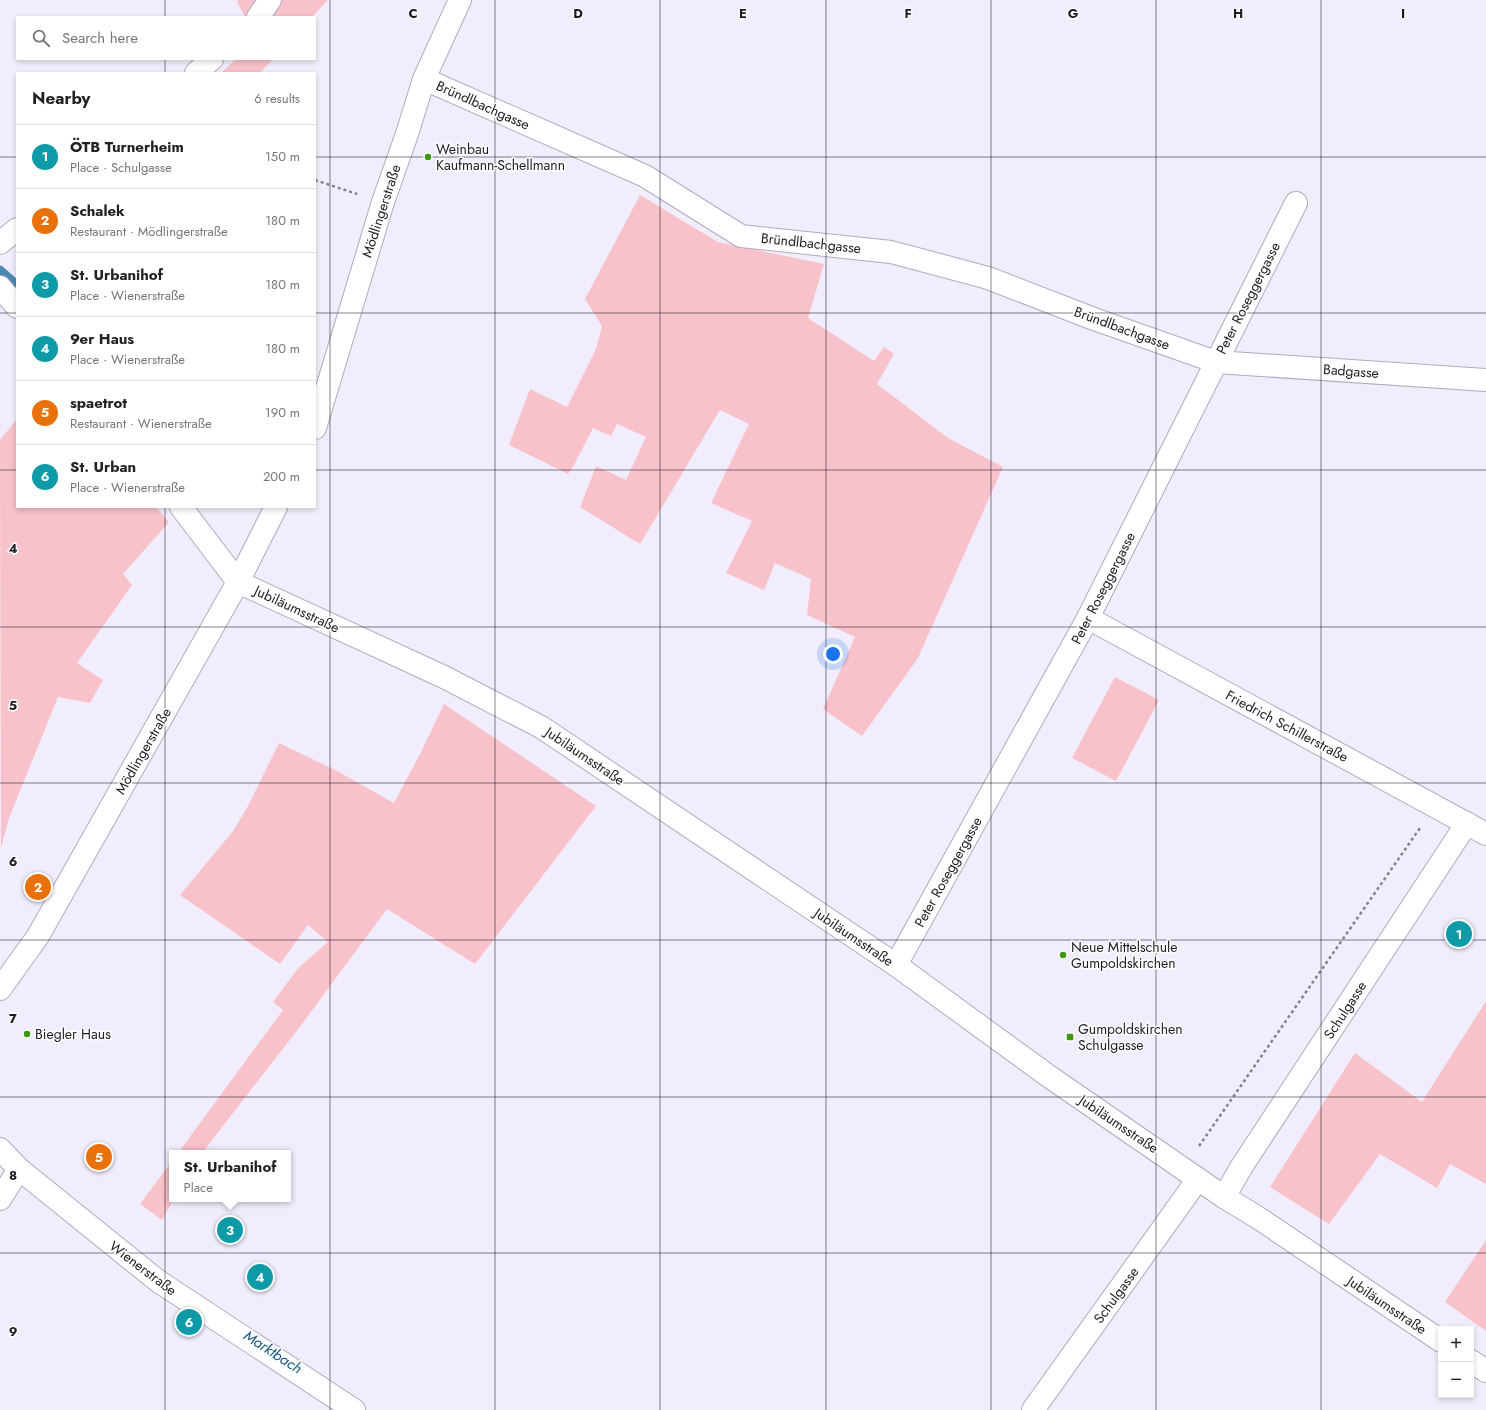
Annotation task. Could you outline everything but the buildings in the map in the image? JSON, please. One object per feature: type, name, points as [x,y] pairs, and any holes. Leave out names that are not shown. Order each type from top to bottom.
[{"type":"street","points":[[259,16],[270,0]]},
{"type":"street","name":"Mödlingerstraße","points":[[316,425],[383,202],[407,134],[424,79],[460,0]]},
{"type":"street","points":[[197,72],[211,60]]},
{"type":"street","name":"Bründlbachgasse","points":[[424,79],[645,176],[741,236],[891,252],[988,278],[1094,319],[1216,362]]},
{"type":"street","name":"Peter Roseggergasse","points":[[896,965],[1088,618],[1296,203]]},
{"type":"street","points":[[0,243],[16,230]]},
{"type":"street","points":[[0,287],[16,306]]},
{"type":"street","name":"Badgasse","points":[[1216,362],[1486,380]]},
{"type":"street","points":[[182,508],[238,582]]},
{"type":"street","name":"Mödlingerstraße","points":[[0,989],[38,936],[238,582],[275,508]]},
{"type":"street","name":"Jubiläumsstraße","points":[[238,582],[444,677],[541,727],[896,965],[1047,1075],[1224,1197],[1257,1217],[1438,1339]]},
{"type":"street","name":"Friedrich Schillerstraße","points":[[1088,618],[1486,834]]},
{"type":"street","name":"Schulgasse","points":[[1224,1197],[1242,1166],[1467,823]]},
{"type":"street","name":"Wienerstraße","points":[[0,1149],[19,1169],[158,1281],[354,1410]]},
{"type":"street","points":[[0,1199],[19,1169]]},
{"type":"street","name":"Schulgasse","points":[[1033,1410],[1198,1179]]},
{"type":"street","points":[[1472,1362],[1486,1371]]},
{"type":"path","points":[[316,180],[383,202]]},
{"type":"path","points":[[1202,1143],[1420,830]]},
{"type":"shaded area","points":[[238,0],[328,0],[313,16],[244,16],[237,2]]},
{"type":"shaded area","points":[[235,60],[272,60],[261,72],[222,72]]},
{"type":"shaded area","points":[[640,195],[718,242],[824,264],[808,318],[874,361],[884,347],[894,354],[877,384],[948,438],[1003,467],[918,658],[862,736],[823,709],[855,637],[807,615],[811,579],[775,563],[764,590],[726,573],[752,521],[711,503],[749,424],[720,410],[640,544],[580,507],[596,466],[626,480],[646,437],[617,424],[611,436],[593,428],[568,474],[509,445],[530,389],[567,407],[596,349],[602,326],[585,299]]},
{"type":"shaded area","points":[[16,420],[16,508],[157,508],[169,522],[123,574],[132,585],[77,663],[103,680],[90,703],[58,697],[9,818],[1,848],[0,440]]},
{"type":"shaded area","points":[[1115,677],[1159,700],[1116,781],[1072,758]]},
{"type":"shaded area","points":[[444,704],[596,806],[475,964],[387,909],[302,1024],[205,1150],[180,1150],[283,1010],[273,1002],[299,967],[328,942],[308,925],[280,964],[180,895],[233,831],[248,806],[279,743],[337,771],[394,803]]},
{"type":"shaded area","points":[[1486,1001],[1486,1184],[1450,1164],[1437,1188],[1380,1154],[1329,1224],[1270,1187],[1355,1053],[1422,1102]]},
{"type":"shaded area","points":[[169,1165],[169,1202],[172,1202],[162,1220],[140,1204]]},
{"type":"shaded area","points":[[1486,1240],[1486,1331],[1445,1302]]},
{"type":"waterway","points":[[0,270],[16,284]]},
{"type":"place","name":"Weinbau Kaufmann-Schellmann","points":[[428,157]]},
{"type":"place","name":"Schalek","points":[[38,887]]},
{"type":"place","name":"ÖTB Turnerheim","points":[[1459,934]]},
{"type":"place","name":"Neue Mittelschule Gumpoldskirchen","points":[[1063,955]]},
{"type":"place","name":"Biegler Haus","points":[[27,1034]]},
{"type":"place","name":"Gumpoldskirchen Schulgasse","points":[[1070,1037]]},
{"type":"place","name":"spaetrot","points":[[99,1157]]},
{"type":"place","name":"St. Urbanihof","points":[[230,1230]]},
{"type":"place","name":"9er Haus","points":[[260,1277]]},
{"type":"place","name":"St. Urban","points":[[189,1322]]},
{"type":"water label","name":"Marktbach","points":[[273,1352]]}]
